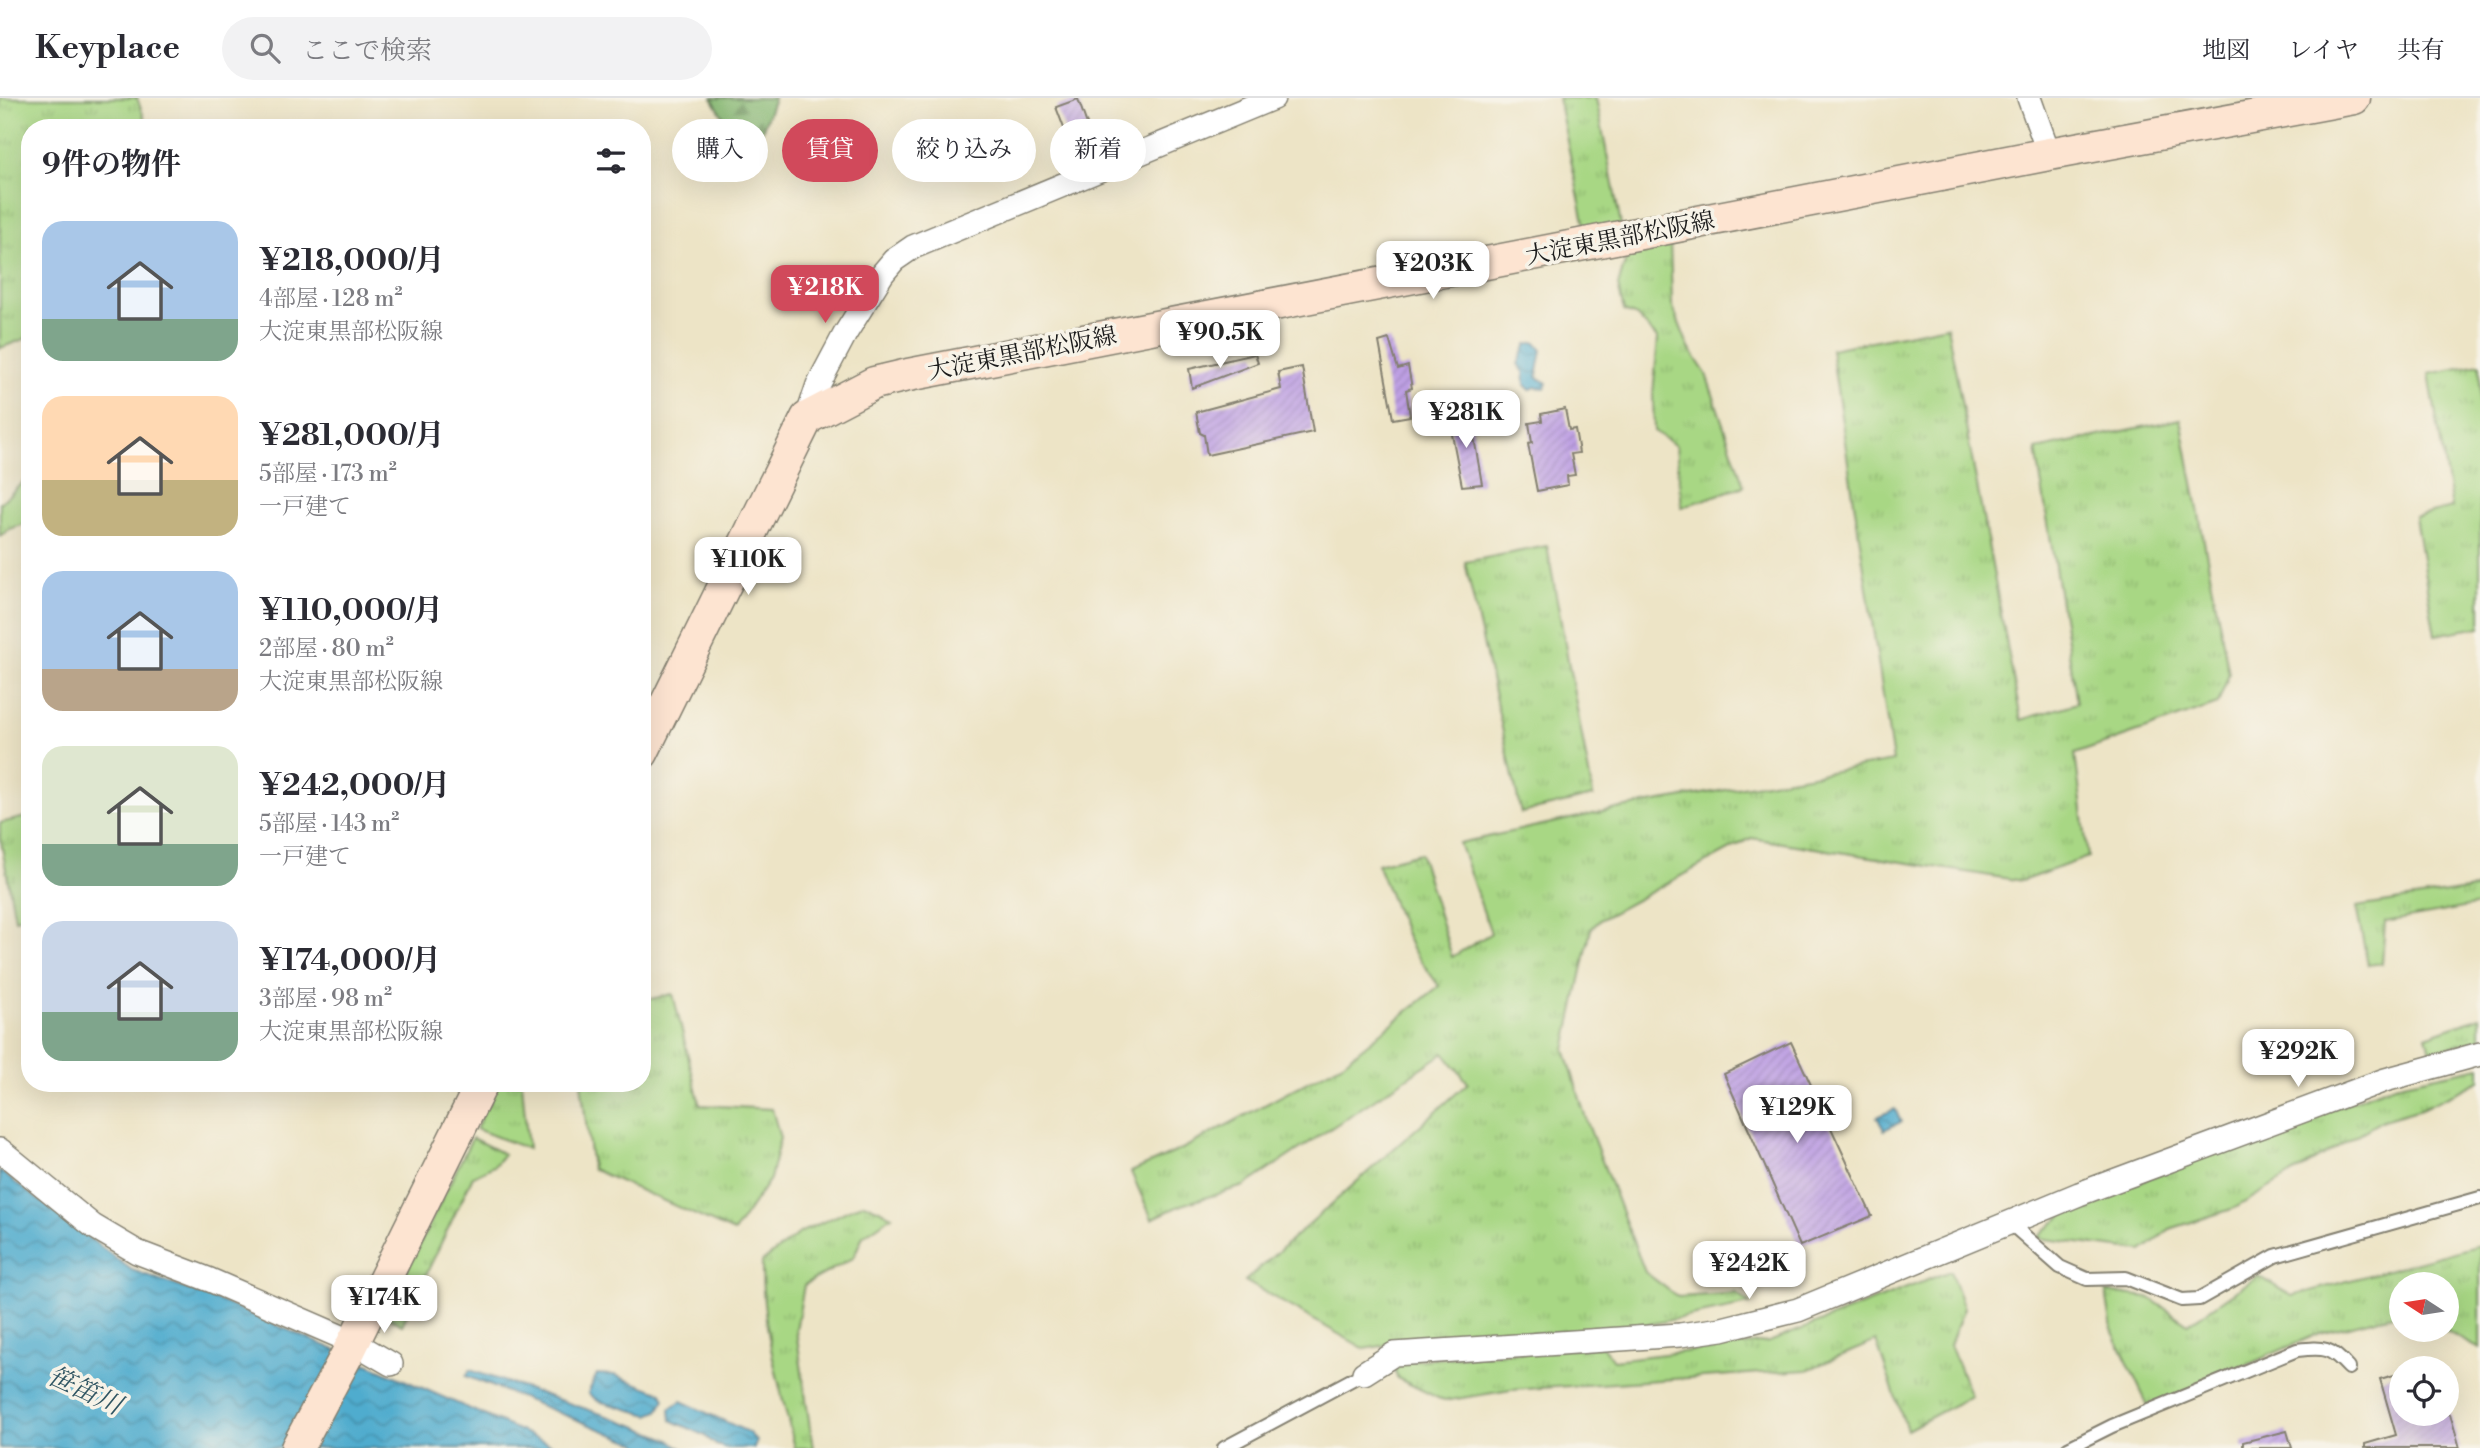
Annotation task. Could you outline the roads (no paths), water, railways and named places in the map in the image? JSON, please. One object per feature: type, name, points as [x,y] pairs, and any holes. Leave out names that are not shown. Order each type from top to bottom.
[{"type":"main road","name":"大淀東黒部松阪線","points":[[807,418],[874,383],[908,375],[2049,154],[2354,98]]},
{"type":"main road","points":[[651,735],[807,418]]},
{"type":"main road","points":[[297,1448],[352,1345],[478,1092]]},
{"type":"street","points":[[807,418],[818,384],[845,334],[894,260],[913,247],[1273,98]]},
{"type":"street","points":[[2029,98],[2049,154]]},
{"type":"street","points":[[1364,1373],[1394,1354],[1679,1335],[1758,1322],[1798,1310],[2079,1194],[2385,1080],[2480,1054]]},
{"type":"street","points":[[0,1150],[93,1226],[136,1252],[211,1280],[391,1364]]},
{"type":"lane","points":[[2010,1223],[2060,1266],[2087,1279],[2126,1278],[2182,1300],[2199,1299],[2275,1256],[2480,1198]]},
{"type":"lane","points":[[2068,1448],[2112,1426],[2297,1350],[2321,1347],[2337,1355],[2349,1368]]},
{"type":"lane","points":[[1224,1448],[1364,1373]]},
{"type":"water","points":[[1535,342],[1542,350],[1537,377],[1547,383],[1545,388],[1535,387],[1530,390],[1525,385],[1524,372],[1518,364],[1527,344]]},
{"type":"water","points":[[1895,1109],[1901,1122],[1884,1130],[1877,1117]]},
{"type":"water","name":"笹笛川","points":[[0,1171],[132,1270],[212,1298],[559,1448],[0,1448]]},
{"type":"water","points":[[470,1370],[628,1423],[670,1440],[681,1448],[640,1448],[638,1444],[466,1376]]},
{"type":"water","points":[[597,1374],[614,1375],[662,1393],[665,1399],[658,1411],[649,1415],[598,1401],[588,1393]]},
{"type":"water","points":[[681,1401],[748,1432],[757,1441],[754,1448],[716,1445],[704,1435],[671,1420],[670,1409]]}]
